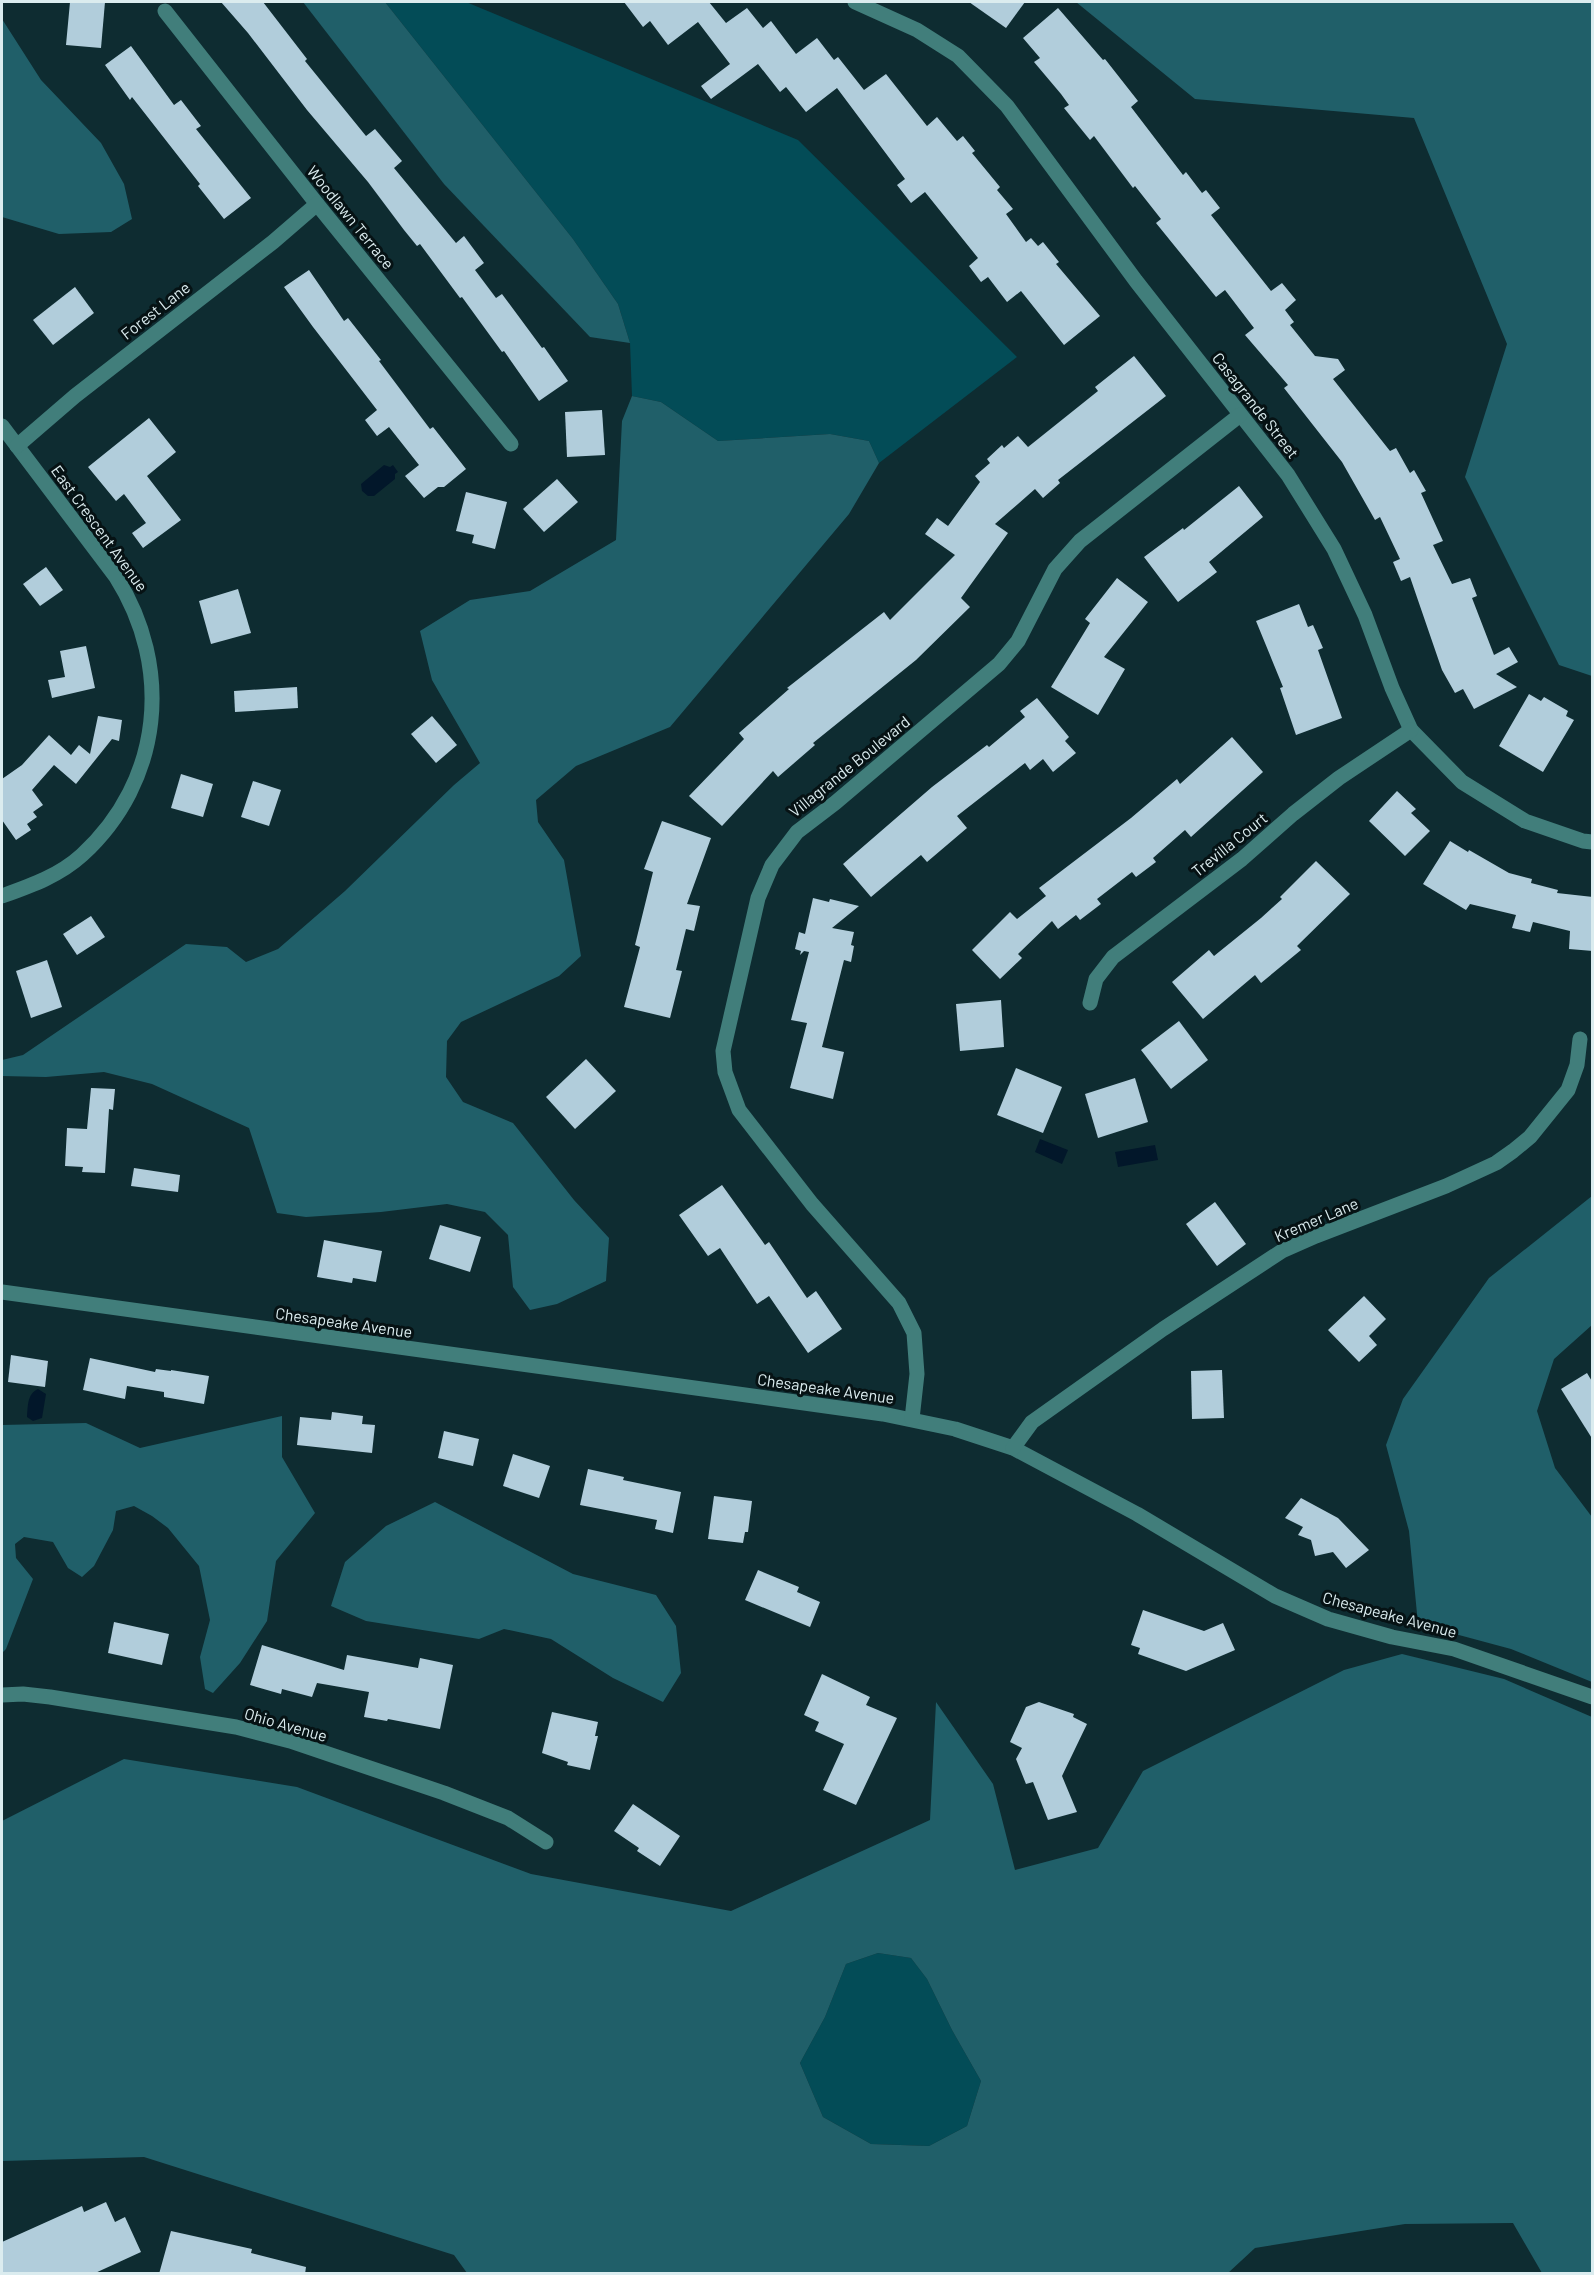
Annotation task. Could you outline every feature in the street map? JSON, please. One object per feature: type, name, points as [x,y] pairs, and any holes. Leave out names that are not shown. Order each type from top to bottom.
[{"type":"street","name":"Casagrande Street","points":[[855,2],[917,30],[958,56],[1007,106],[1129,271],[1288,475],[1334,549],[1365,615],[1392,688],[1411,730],[1444,766],[1469,787],[1524,820],[1583,841],[1593,842]]},
{"type":"street","name":"Woodlawn Terrace","points":[[165,11],[510,444]]},
{"type":"street","name":"Forest Lane","points":[[17,446],[75,396],[273,242],[317,204]]},
{"type":"street","name":"Villagrande Boulevard","points":[[912,1419],[917,1353],[914,1333],[899,1303],[812,1204],[739,1110],[724,1072],[723,1051],[728,1024],[758,898],[772,865],[796,832],[835,803],[999,664],[1018,641],[1055,569],[1080,541],[1240,415]]},
{"type":"street","name":"East Crescent Avenue","points":[[2,426],[113,572],[132,601],[145,635],[153,698],[150,739],[137,776],[120,809],[104,831],[81,855],[40,882],[2,896]]},
{"type":"street","name":"Trevilla Court","points":[[1090,1003],[1096,980],[1113,957],[1242,859],[1293,814],[1339,778],[1411,730]]},
{"type":"street","name":"Kremer Lane","points":[[1013,1448],[1032,1422],[1164,1329],[1282,1251],[1446,1186],[1496,1163],[1513,1151],[1530,1137],[1568,1090],[1577,1065],[1580,1039]]},
{"type":"street","name":"Chesapeake Avenue","points":[[2,1292],[912,1419],[955,1429],[1013,1448],[1137,1514],[1275,1596],[1328,1620],[1392,1637],[1454,1649],[1593,1696]]},
{"type":"street","name":"Ohio Avenue","points":[[2,1695],[23,1694],[50,1697],[236,1727],[290,1741],[465,1801],[508,1818],[546,1842]]},
{"type":"shaded area","points":[[303,2],[385,2],[573,239],[618,304],[630,343],[590,337],[444,184]]},
{"type":"shaded area","points":[[385,2],[466,2],[798,140],[1017,357],[879,463],[869,441],[830,434],[718,441],[661,402],[632,396],[630,343],[618,304],[573,239]]},
{"type":"shaded area","points":[[1076,2],[1592,2],[1592,676],[1559,665],[1465,477],[1507,344],[1414,118],[1195,99]]},
{"type":"shaded area","points":[[2,19],[41,80],[101,143],[124,184],[132,219],[111,232],[59,234],[2,217]]},
{"type":"shaded area","points":[[632,396],[661,402],[718,441],[830,434],[869,441],[879,463],[849,514],[670,727],[576,766],[536,800],[538,822],[564,860],[581,956],[559,976],[461,1022],[447,1041],[446,1077],[463,1102],[513,1123],[574,1200],[609,1238],[606,1281],[557,1304],[530,1310],[513,1287],[508,1235],[485,1212],[447,1204],[381,1212],[306,1217],[277,1213],[249,1128],[152,1084],[104,1072],[46,1077],[2,1076],[2,1060],[23,1055],[186,944],[227,947],[246,962],[278,949],[345,891],[454,785],[480,763],[432,680],[420,631],[470,600],[530,591],[616,540],[622,421]]},
{"type":"shaded area","points":[[384,465],[390,467],[393,465],[398,472],[395,474],[395,479],[374,496],[368,496],[362,491],[361,484]]},
{"type":"shaded area","points":[[1040,1139],[1068,1150],[1062,1164],[1035,1152]]},
{"type":"shaded area","points":[[1155,1145],[1158,1160],[1118,1167],[1115,1152]]},
{"type":"shaded area","points":[[1592,1196],[1592,1325],[1554,1359],[1537,1411],[1555,1468],[1592,1517],[1592,1682],[1511,1649],[1418,1624],[1409,1531],[1386,1445],[1403,1399],[1489,1278]]},
{"type":"shaded area","points":[[38,1389],[46,1394],[42,1418],[33,1421],[27,1417],[28,1405],[30,1397]]},
{"type":"shaded area","points":[[282,1416],[282,1457],[315,1513],[276,1561],[267,1621],[240,1663],[213,1693],[205,1689],[200,1657],[210,1620],[199,1566],[168,1528],[134,1506],[116,1511],[113,1530],[94,1566],[82,1577],[68,1568],[53,1542],[24,1537],[15,1544],[16,1558],[33,1579],[6,1649],[2,1653],[2,1425],[86,1423],[140,1448]]},
{"type":"shaded area","points":[[435,1502],[573,1574],[656,1595],[676,1626],[681,1673],[663,1702],[613,1678],[551,1639],[504,1629],[479,1639],[366,1621],[331,1606],[345,1562],[386,1526]]},
{"type":"shaded area","points":[[1402,1654],[1504,1679],[1592,1717],[1592,2273],[1542,2273],[1513,2223],[1405,2224],[1255,2248],[1228,2273],[467,2273],[454,2255],[144,2157],[2,2161],[2,1821],[124,1759],[297,1787],[531,1874],[731,1911],[930,1820],[936,1702],[993,1784],[1015,1870],[1098,1848],[1143,1771],[1344,1670]],"holes":[[[878,1953],[911,1958],[927,1979],[981,2081],[967,2126],[929,2146],[871,2144],[823,2117],[800,2063],[825,2017],[846,1964]]]},
{"type":"shaded area","points":[[878,1953],[911,1958],[927,1979],[981,2081],[967,2126],[929,2146],[871,2144],[823,2117],[800,2063],[825,2017],[846,1964]]},
{"type":"building","points":[[70,2],[105,2],[101,48],[66,45]]},
{"type":"building","points":[[221,2],[263,2],[307,59],[305,61],[366,136],[375,129],[402,161],[394,168],[456,243],[464,236],[484,263],[475,270],[496,298],[502,294],[568,381],[539,401],[504,351],[502,352],[420,244],[417,246],[368,182]]},
{"type":"building","points":[[624,2],[709,2],[726,23],[747,8],[763,28],[771,21],[796,54],[817,38],[834,60],[838,57],[864,90],[886,74],[927,126],[937,117],[957,141],[963,136],[975,151],[972,153],[1000,187],[997,190],[1013,209],[1006,214],[1026,242],[1031,238],[1038,246],[1043,242],[1059,262],[1056,264],[1100,316],[1064,345],[1021,291],[1007,302],[988,277],[981,282],[969,266],[978,258],[925,192],[911,203],[897,185],[905,179],[837,88],[806,112],[786,87],[780,92],[758,64],[711,99],[701,86],[730,64],[698,22],[668,45],[650,21],[643,27]]},
{"type":"building","points":[[969,2],[1025,2],[1006,28]]},
{"type":"building","points":[[1058,8],[1103,60],[1105,59],[1138,101],[1131,107],[1183,175],[1186,172],[1202,193],[1206,190],[1220,208],[1211,215],[1271,291],[1282,283],[1296,300],[1285,310],[1294,322],[1290,325],[1315,356],[1338,359],[1345,370],[1333,379],[1390,451],[1396,448],[1410,473],[1414,470],[1426,491],[1421,493],[1443,541],[1433,545],[1452,584],[1470,578],[1477,596],[1472,598],[1494,655],[1509,647],[1518,662],[1496,674],[1517,687],[1474,709],[1463,689],[1455,693],[1442,670],[1410,577],[1401,581],[1393,562],[1400,559],[1380,517],[1375,520],[1342,462],[1284,388],[1288,385],[1245,335],[1254,328],[1225,290],[1216,297],[1156,223],[1161,219],[1135,186],[1133,188],[1094,136],[1090,140],[1064,108],[1069,105],[1034,62],[1040,58],[1023,38]]},
{"type":"building","points":[[131,46],[174,105],[181,100],[201,126],[196,129],[251,198],[224,219],[198,186],[200,184],[132,97],[130,100],[105,65]]},
{"type":"building","points":[[309,270],[344,321],[348,318],[430,429],[433,427],[466,469],[444,487],[438,487],[424,498],[405,476],[419,465],[389,427],[377,436],[365,420],[377,410],[284,287]]},
{"type":"building","points":[[75,287],[94,313],[53,345],[33,320]]},
{"type":"building","points":[[1134,356],[1166,396],[1058,480],[1060,483],[1043,498],[1035,489],[995,524],[1008,533],[961,598],[970,607],[916,660],[813,743],[815,745],[778,777],[773,771],[722,826],[689,796],[744,739],[739,733],[789,689],[787,688],[884,612],[890,620],[955,555],[925,534],[937,518],[948,526],[980,482],[975,476],[990,463],[987,459],[1002,445],[1004,448],[1018,436],[1028,447],[1098,391],[1095,387]]},
{"type":"building","points":[[602,410],[605,455],[567,457],[565,412]]},
{"type":"building","points":[[149,418],[176,452],[147,476],[181,520],[143,548],[132,533],[146,523],[124,494],[116,501],[88,467]]},
{"type":"building","points":[[557,479],[578,502],[544,532],[523,509]]},
{"type":"building","points":[[1239,486],[1263,517],[1209,562],[1217,572],[1178,602],[1144,557],[1183,528],[1184,530]]},
{"type":"building","points":[[466,492],[507,502],[495,549],[472,543],[474,535],[456,531]]},
{"type":"building","points":[[46,567],[63,590],[40,606],[23,584]]},
{"type":"building","points":[[1117,578],[1148,602],[1104,657],[1125,669],[1098,715],[1051,687],[1090,623],[1085,619]]},
{"type":"building","points":[[238,589],[251,633],[211,644],[199,601]]},
{"type":"building","points":[[1299,604],[1308,627],[1313,625],[1323,648],[1318,650],[1342,718],[1296,735],[1280,688],[1283,687],[1256,621]]},
{"type":"building","points":[[86,646],[95,688],[52,698],[48,680],[65,677],[60,651]]},
{"type":"building","points":[[297,687],[298,708],[235,712],[234,691]]},
{"type":"building","points":[[1529,694],[1541,701],[1544,697],[1568,711],[1566,716],[1574,720],[1543,772],[1499,746]]},
{"type":"building","points":[[1037,698],[1069,737],[1065,741],[1076,753],[1053,772],[1043,759],[1030,770],[1025,763],[957,816],[967,828],[927,862],[921,855],[871,897],[843,864],[932,787],[987,745],[989,747],[1025,717],[1020,711]]},
{"type":"building","points":[[98,716],[122,720],[119,741],[112,739],[76,784],[54,765],[32,790],[43,805],[33,812],[37,817],[27,824],[31,830],[16,840],[2,820],[2,779],[22,765],[49,735],[71,755],[79,745],[90,754]]},
{"type":"building","points":[[432,716],[457,745],[436,763],[411,734]]},
{"type":"building","points":[[1232,737],[1263,772],[1191,837],[1185,830],[1153,858],[1156,862],[1136,877],[1132,872],[1097,899],[1101,904],[1080,920],[1076,915],[1058,929],[1052,921],[1018,954],[1022,958],[1000,979],[972,950],[1010,912],[1017,919],[1046,896],[1039,888],[1131,818],[1177,779],[1180,784]]},
{"type":"building","points":[[181,774],[213,784],[203,817],[171,808]]},
{"type":"building","points":[[253,781],[281,790],[269,826],[241,817]]},
{"type":"building","points":[[1397,791],[1416,809],[1411,813],[1430,831],[1405,856],[1369,821]]},
{"type":"building","points":[[662,821],[711,838],[687,904],[700,906],[694,931],[686,929],[676,970],[682,971],[670,1018],[624,1007],[640,947],[635,945],[653,872],[644,869]]},
{"type":"building","points":[[1450,841],[1509,873],[1532,879],[1531,883],[1558,890],[1557,893],[1593,897],[1593,951],[1569,949],[1570,931],[1533,922],[1530,932],[1512,928],[1516,915],[1470,904],[1466,910],[1423,884]]},
{"type":"building","points":[[1316,861],[1350,894],[1297,946],[1301,950],[1261,983],[1255,975],[1203,1019],[1172,982],[1209,950],[1214,956],[1261,918],[1282,899],[1280,897]]},
{"type":"building","points":[[813,898],[829,902],[830,899],[859,906],[832,928],[854,932],[851,962],[844,960],[822,1047],[844,1052],[833,1099],[790,1088],[807,1023],[791,1020],[809,952],[804,951],[800,955],[801,951],[795,949],[799,932],[805,934]]},
{"type":"building","points":[[91,916],[105,937],[77,955],[63,934]]},
{"type":"building","points":[[47,960],[62,1007],[31,1018],[16,971]]},
{"type":"building","points":[[1001,1000],[1004,1047],[960,1051],[956,1004]]},
{"type":"building","points":[[1179,1021],[1208,1060],[1171,1089],[1141,1050]]},
{"type":"building","points":[[586,1059],[616,1091],[575,1129],[546,1097]]},
{"type":"building","points":[[1016,1068],[1062,1087],[1043,1133],[997,1115]]},
{"type":"building","points":[[1135,1078],[1148,1122],[1098,1138],[1085,1094]]},
{"type":"building","points":[[91,1088],[115,1089],[113,1110],[109,1109],[105,1173],[82,1172],[83,1167],[65,1166],[67,1128],[87,1129]]},
{"type":"building","points":[[134,1168],[180,1175],[178,1192],[131,1186]]},
{"type":"building","points":[[722,1185],[765,1245],[769,1242],[807,1298],[816,1291],[842,1329],[808,1353],[769,1296],[757,1304],[720,1248],[708,1256],[679,1215]]},
{"type":"building","points":[[1215,1202],[1246,1244],[1217,1266],[1186,1224]]},
{"type":"building","points":[[440,1225],[481,1237],[470,1272],[429,1259]]},
{"type":"building","points":[[324,1240],[382,1251],[376,1282],[353,1278],[352,1283],[317,1277]]},
{"type":"building","points":[[1364,1296],[1386,1319],[1369,1336],[1377,1345],[1359,1362],[1328,1330]]},
{"type":"building","points":[[11,1355],[48,1361],[45,1387],[8,1382]]},
{"type":"building","points":[[90,1358],[155,1372],[156,1369],[171,1370],[209,1376],[204,1404],[164,1397],[164,1392],[127,1386],[125,1399],[83,1390]]},
{"type":"building","points":[[1222,1370],[1224,1418],[1192,1419],[1191,1371]]},
{"type":"building","points":[[1587,1373],[1593,1383],[1593,1440],[1561,1389]]},
{"type":"building","points":[[332,1412],[363,1416],[362,1424],[375,1425],[372,1453],[297,1445],[300,1417],[331,1420]]},
{"type":"building","points":[[444,1431],[479,1439],[473,1466],[438,1458]]},
{"type":"building","points":[[513,1454],[550,1466],[539,1498],[503,1486]]},
{"type":"building","points":[[588,1469],[624,1477],[623,1480],[681,1492],[673,1533],[655,1529],[657,1520],[580,1505]]},
{"type":"building","points":[[714,1496],[752,1501],[748,1532],[745,1532],[743,1543],[708,1539]]},
{"type":"building","points":[[1301,1498],[1338,1518],[1369,1550],[1346,1568],[1333,1552],[1315,1556],[1311,1540],[1298,1535],[1303,1527],[1285,1518]]},
{"type":"building","points":[[758,1570],[799,1587],[797,1592],[820,1602],[810,1627],[745,1600]]},
{"type":"building","points":[[1143,1610],[1204,1631],[1223,1623],[1235,1650],[1186,1671],[1138,1654],[1140,1648],[1131,1645]]},
{"type":"building","points":[[114,1622],[169,1634],[162,1665],[108,1653]]},
{"type":"building","points":[[262,1645],[344,1670],[347,1655],[418,1668],[420,1658],[453,1665],[440,1729],[364,1717],[369,1692],[317,1683],[312,1697],[282,1689],[281,1694],[250,1685]]},
{"type":"building","points":[[822,1674],[870,1697],[866,1705],[897,1718],[856,1805],[823,1790],[844,1744],[815,1731],[819,1722],[804,1715]]},
{"type":"building","points":[[1039,1702],[1074,1714],[1073,1717],[1087,1724],[1062,1776],[1077,1812],[1048,1820],[1033,1782],[1026,1784],[1016,1759],[1022,1748],[1010,1742],[1026,1707]]},
{"type":"building","points":[[552,1712],[598,1722],[595,1736],[598,1736],[590,1770],[567,1765],[568,1762],[542,1753]]},
{"type":"building","points":[[633,1804],[680,1836],[660,1866],[637,1851],[639,1848],[614,1831]]},
{"type":"building","points":[[106,2202],[115,2222],[125,2217],[141,2252],[93,2274],[2,2274],[2,2242],[82,2206],[84,2212]]},
{"type":"building","points":[[171,2231],[252,2249],[251,2253],[306,2267],[305,2274],[159,2274]]}]
